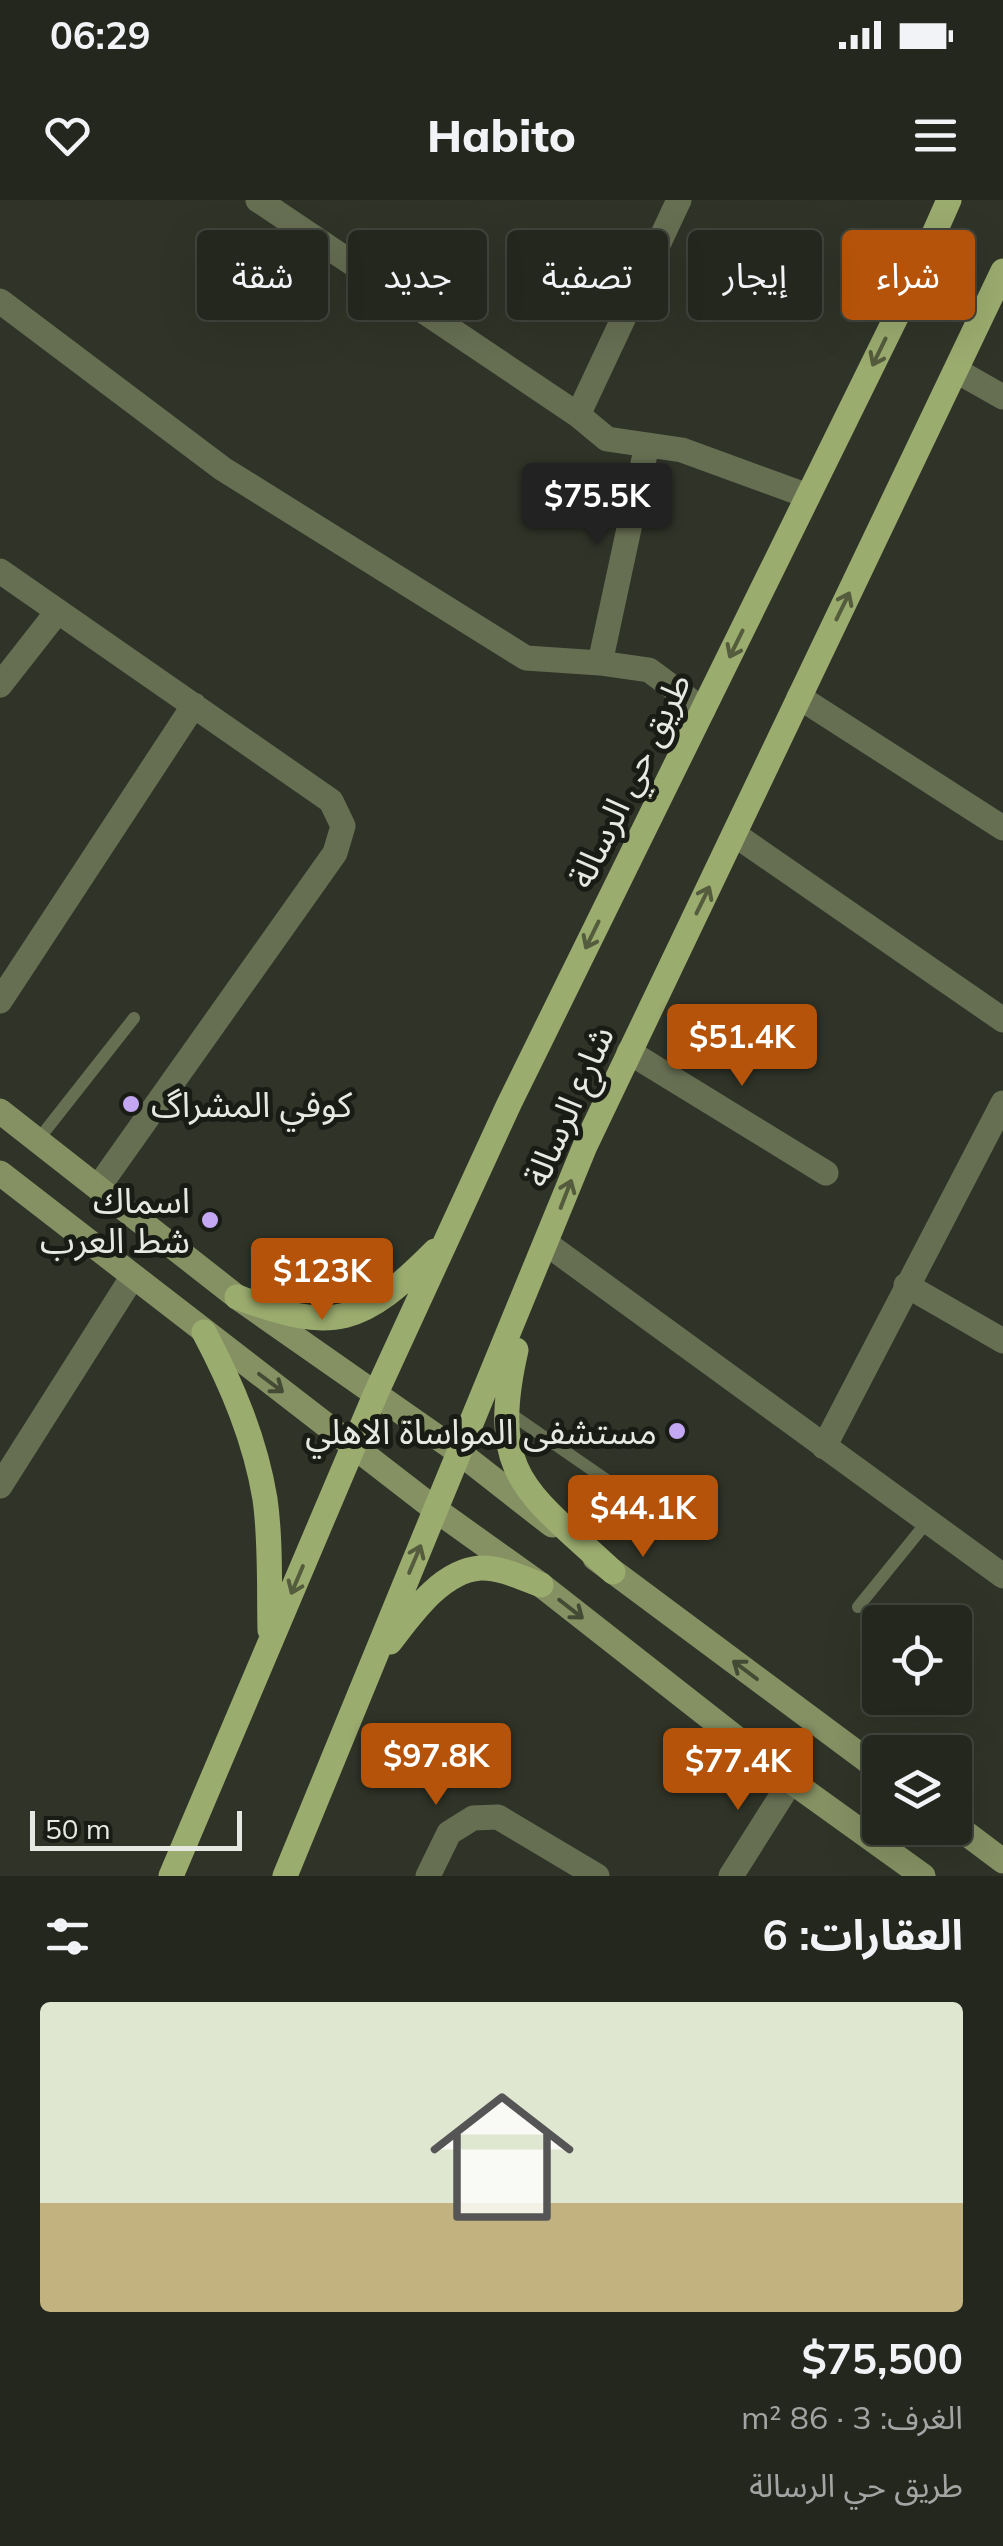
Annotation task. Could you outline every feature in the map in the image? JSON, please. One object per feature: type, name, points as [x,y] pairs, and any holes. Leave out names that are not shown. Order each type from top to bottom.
[{"type":"main road","name":"طريق حي الرسالة","points":[[376,1393],[508,1104],[905,299],[949,200]]},
{"type":"main road","name":"شارع الرسالة","points":[[284,1876],[530,1288],[585,1146],[1003,271]]},
{"type":"main road","points":[[0,1111],[237,1298],[460,1454],[862,1757]]},
{"type":"main road","points":[[0,1174],[436,1510],[541,1585],[792,1780],[924,1876]]},
{"type":"main road","points":[[237,1298],[302,1319],[349,1315],[386,1296],[446,1240]]},
{"type":"main road","points":[[530,1288],[506,1410],[507,1448],[520,1481],[613,1572]]},
{"type":"main road","points":[[204,1332],[230,1380],[259,1472],[268,1532],[270,1643]]},
{"type":"main road","points":[[170,1876],[376,1393]]},
{"type":"main road","points":[[368,1670],[421,1602],[454,1577],[477,1568],[498,1570],[541,1585]]},
{"type":"main road","points":[[972,1838],[1003,1861]]},
{"type":"street","points":[[258,200],[578,415],[607,439],[682,450],[808,496]]},
{"type":"street","points":[[578,415],[679,200]]},
{"type":"street","points":[[0,301],[223,469],[526,658],[649,670],[703,710]]},
{"type":"street","points":[[957,371],[1003,397]]},
{"type":"street","points":[[600,663],[646,445]]},
{"type":"street","points":[[0,571],[331,801],[343,826],[335,853],[98,1186]]},
{"type":"street","points":[[0,685],[58,611]]},
{"type":"street","points":[[799,697],[1003,828]]},
{"type":"street","points":[[0,1002],[194,705]]},
{"type":"street","points":[[734,834],[1003,1020]]},
{"type":"street","points":[[630,1052],[826,1172]]},
{"type":"street","points":[[824,1447],[1003,1103]]},
{"type":"street","points":[[547,1244],[1003,1576]]},
{"type":"street","points":[[4,1468],[133,1276]]},
{"type":"street","points":[[906,1285],[1003,1340]]},
{"type":"street","points":[[730,1876],[792,1780]]},
{"type":"street","points":[[428,1876],[449,1832],[472,1818],[498,1817],[597,1876]]},
{"type":"lane","points":[[38,1140],[134,1018]]},
{"type":"lane","points":[[506,1410],[640,1503]]},
{"type":"lane","points":[[858,1607],[927,1522]]},
{"type":"place","name":"كوفي المشراگ","points":[[131,1104]]},
{"type":"place","name":"اسماك شط العرب","points":[[210,1220]]},
{"type":"place","name":"مستشفى المواساة اﻻهلي","points":[[677,1431]]}]
